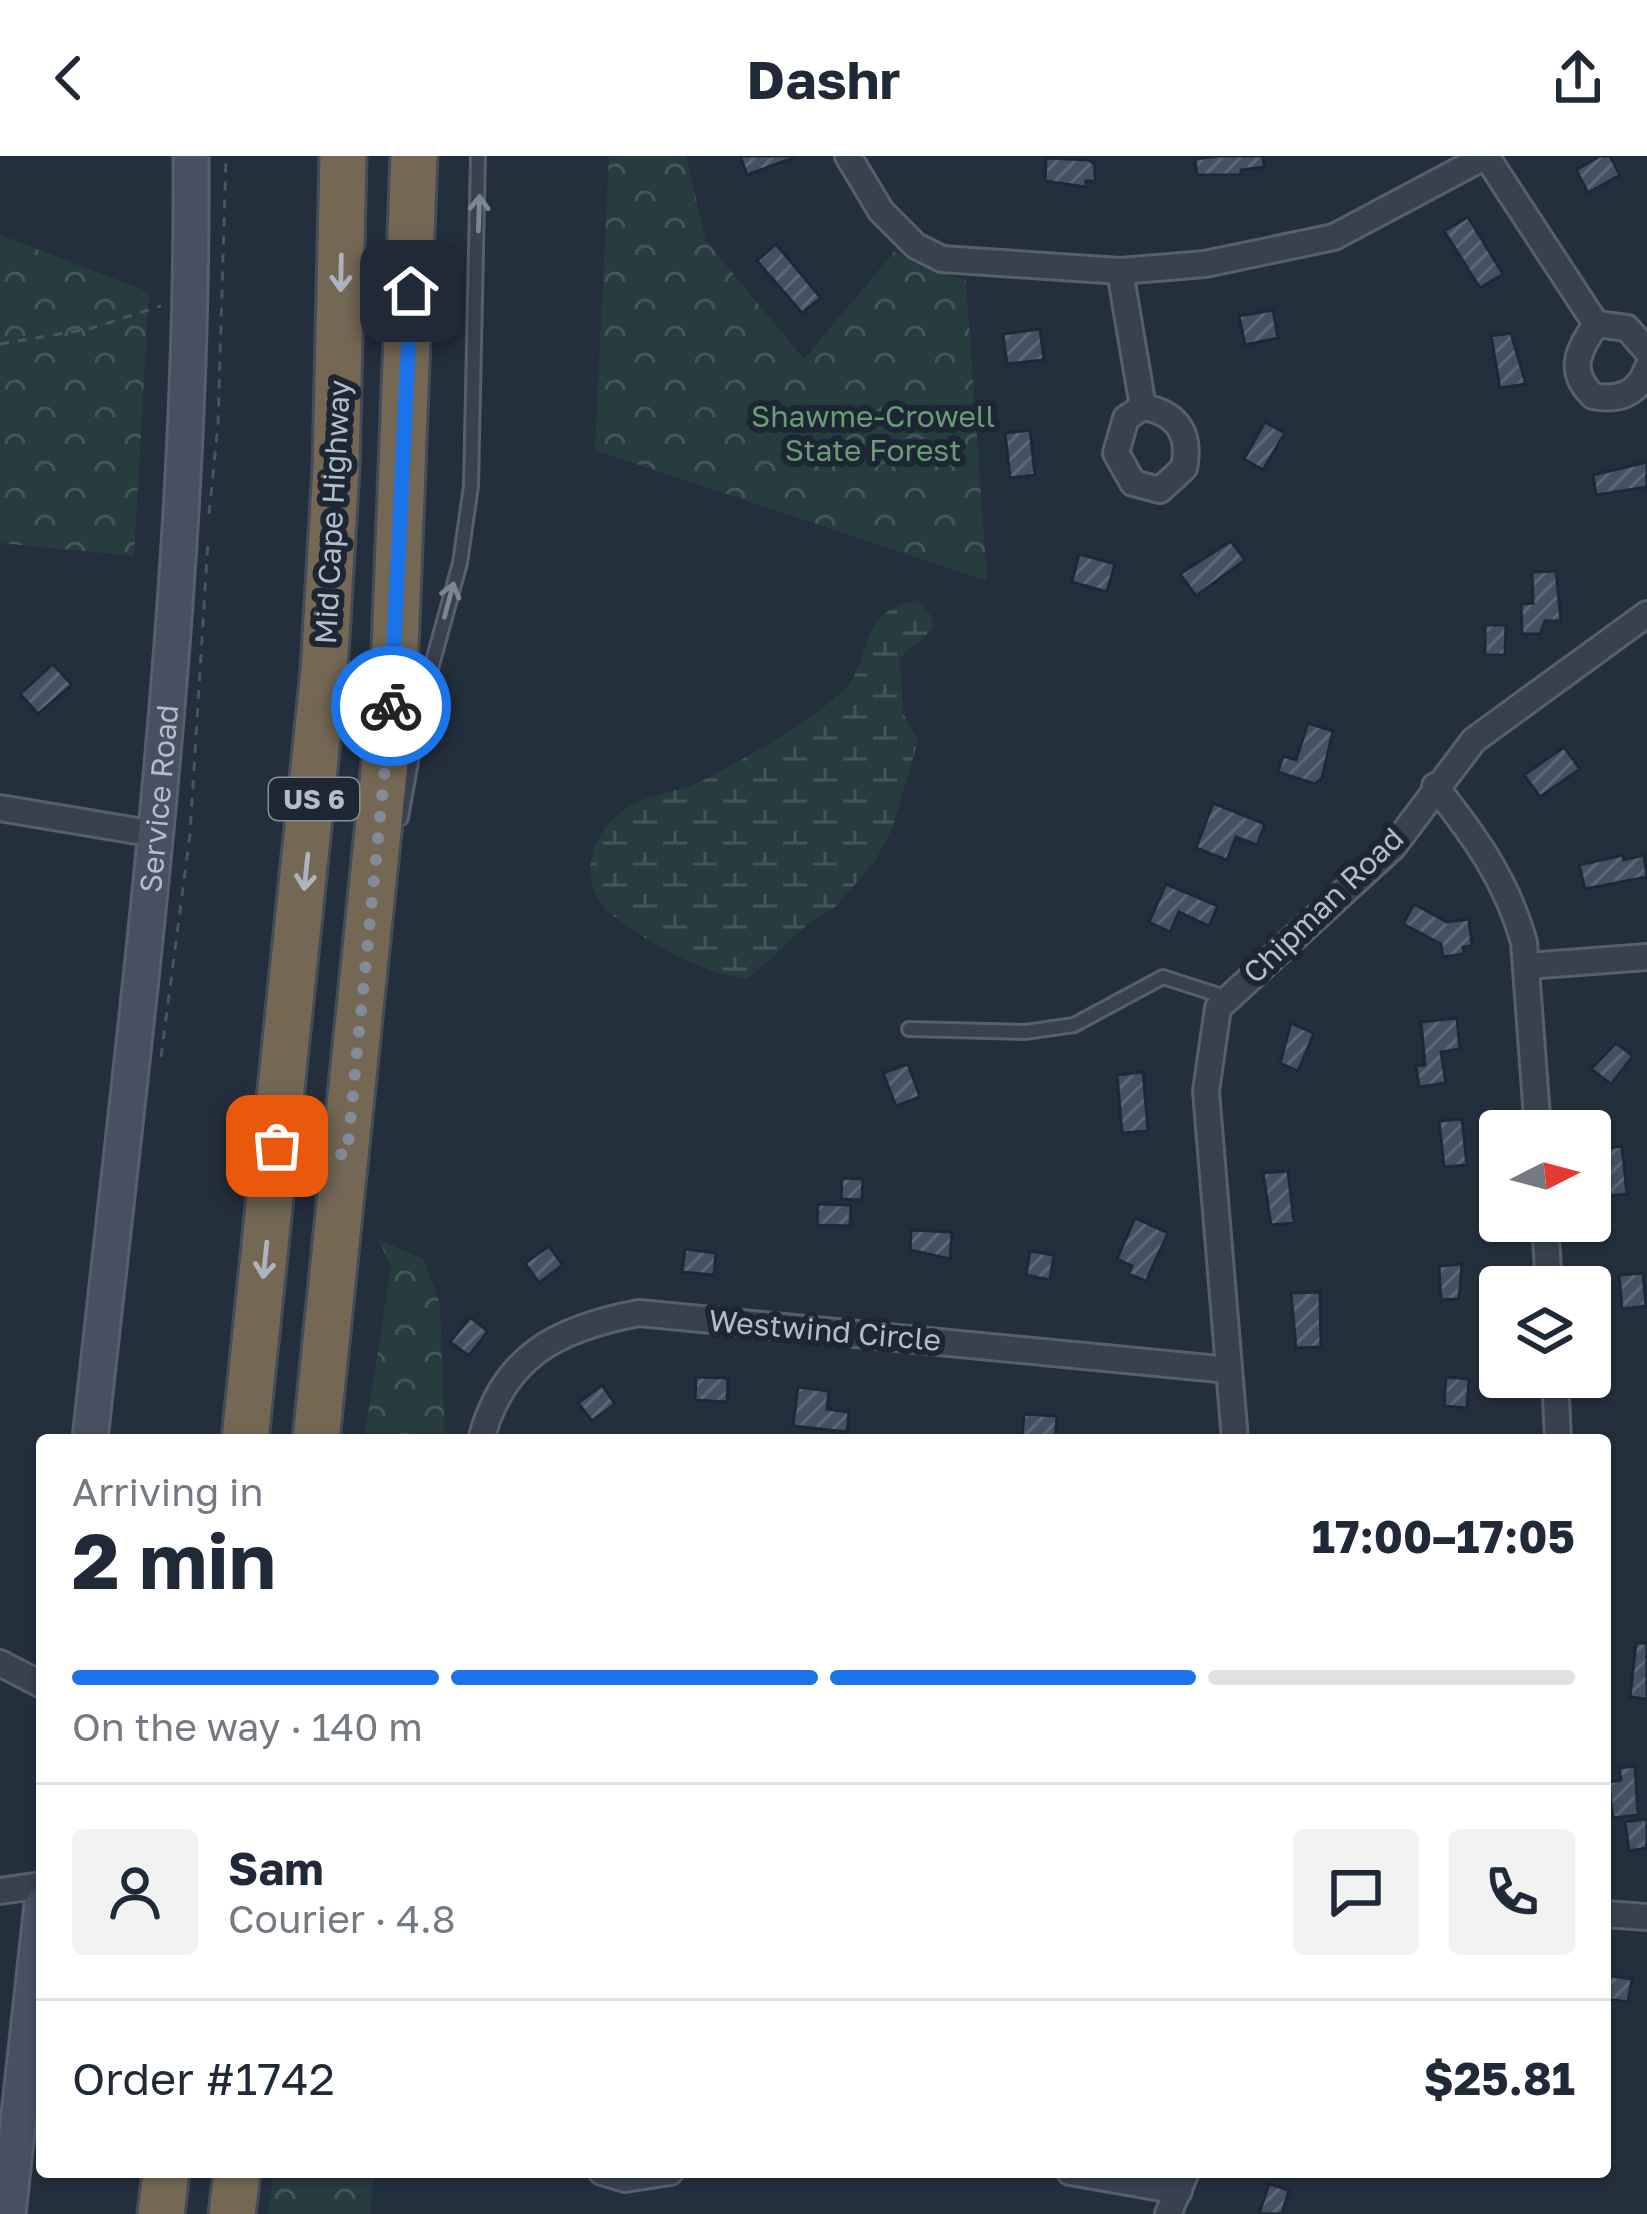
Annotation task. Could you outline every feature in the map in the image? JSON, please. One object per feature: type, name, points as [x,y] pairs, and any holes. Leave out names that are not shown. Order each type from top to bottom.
[{"type":"highway","name":"Mid Cape Highway","points":[[246,1434],[324,671],[336,468],[344,156]]},
{"type":"highway","name":"US 6","points":[[317,1434],[364,1002],[395,651],[414,156]]},
{"type":"highway","points":[[161,2214],[165,2178]]},
{"type":"highway","points":[[232,2214],[236,2178]]},
{"type":"street","name":"Service Road","points":[[91,1434],[155,834],[185,448],[190,156]]},
{"type":"street","points":[[848,156],[881,211],[916,246],[943,259],[1120,271],[1205,264],[1334,237],[1486,156],[1596,324],[1627,328],[1647,351]]},
{"type":"street","points":[[1120,271],[1142,406]]},
{"type":"street","points":[[1596,324],[1577,356],[1575,370],[1592,396],[1621,397],[1634,390],[1647,369]]},
{"type":"street","name":"Chipman Road","points":[[1234,1434],[1206,1091],[1218,1007],[1393,847],[1435,786],[1505,714],[1647,614]]},
{"type":"street","points":[[1435,786],[1496,864],[1510,894],[1527,966],[1537,1110]]},
{"type":"street","points":[[0,808],[155,834]]},
{"type":"street","points":[[1527,966],[1647,957]]},
{"type":"street","name":"Westwind Circle","points":[[484,1434],[517,1363],[582,1323],[639,1313],[1229,1370]]},
{"type":"street","points":[[1557,1398],[1558,1434]]},
{"type":"street","points":[[0,1664],[36,1682]]},
{"type":"street","points":[[0,1891],[36,1886]]},
{"type":"street","points":[[1611,1914],[1647,1917]]},
{"type":"street","points":[[8,2214],[36,1960]]},
{"type":"street","points":[[1102,2178],[1178,2192]]},
{"type":"lane","points":[[396,844],[421,705],[460,562],[471,486],[478,156]]},
{"type":"lane","points":[[364,1002],[388,891]]},
{"type":"lane","points":[[909,1029],[1025,1032],[1074,1025],[1163,977],[1225,997]]},
{"type":"lane","points":[[277,1146],[347,1155]]},
{"type":"path","points":[[0,344],[89,329],[190,297]]},
{"type":"green space","name":"Shawme-Crowell State Forest","points":[[609,156],[686,156],[706,241],[804,359],[895,251],[920,266],[966,280],[987,581],[595,450]]},
{"type":"green space","points":[[0,235],[149,292],[134,556],[0,543]]},
{"type":"green space","points":[[917,600],[928,611],[932,627],[900,660],[903,713],[918,741],[892,829],[875,861],[833,909],[810,922],[748,979],[678,956],[615,917],[602,904],[590,874],[597,842],[617,815],[640,801],[702,781],[809,718],[851,681],[883,615]]},
{"type":"green space","points":[[379,1240],[424,1259],[440,1305],[445,1434],[365,1434],[391,1268]]},
{"type":"green space","points":[[273,2178],[373,2178],[370,2214],[268,2214]]},
{"type":"building","points":[[740,156],[793,156],[793,158],[747,175]]},
{"type":"building","points":[[1263,156],[1264,167],[1241,170],[1241,175],[1197,175],[1195,159]]},
{"type":"building","points":[[1600,156],[1610,156],[1620,175],[1588,193],[1576,170]]},
{"type":"building","points":[[1046,158],[1089,160],[1095,165],[1095,181],[1086,181],[1086,187],[1045,181]]},
{"type":"building","points":[[1468,217],[1503,274],[1480,288],[1444,231]]},
{"type":"building","points":[[776,244],[821,298],[802,313],[757,261]]},
{"type":"building","points":[[1273,310],[1278,338],[1245,345],[1239,316]]},
{"type":"building","points":[[1040,329],[1044,360],[1007,364],[1003,334]]},
{"type":"building","points":[[1511,333],[1526,384],[1500,388],[1491,336]]},
{"type":"building","points":[[1265,422],[1285,433],[1263,470],[1244,459]]},
{"type":"building","points":[[1030,430],[1035,475],[1010,478],[1005,433]]},
{"type":"building","points":[[1647,462],[1647,487],[1596,495],[1593,475]]},
{"type":"building","points":[[1231,541],[1245,560],[1196,596],[1180,574]]},
{"type":"building","points":[[1079,554],[1115,564],[1107,592],[1072,582]]},
{"type":"building","points":[[1556,571],[1561,621],[1545,621],[1540,634],[1522,634],[1521,604],[1533,603],[1532,572]]},
{"type":"building","points":[[1485,625],[1506,625],[1505,655],[1485,655]]},
{"type":"building","points":[[53,664],[72,685],[38,714],[20,694]]},
{"type":"building","points":[[1308,723],[1333,731],[1322,778],[1315,784],[1278,772],[1283,756],[1296,760]]},
{"type":"building","points":[[1564,747],[1580,769],[1540,797],[1524,775]]},
{"type":"building","points":[[1213,803],[1265,824],[1257,845],[1236,837],[1227,860],[1196,848]]},
{"type":"building","points":[[1623,855],[1624,860],[1644,855],[1647,877],[1585,889],[1579,865]]},
{"type":"building","points":[[1166,884],[1218,906],[1209,926],[1179,912],[1170,932],[1149,922]]},
{"type":"building","points":[[1414,904],[1447,922],[1469,919],[1472,946],[1463,947],[1464,954],[1443,957],[1441,944],[1403,924]]},
{"type":"building","points":[[1457,1018],[1460,1049],[1441,1052],[1446,1083],[1419,1087],[1416,1066],[1425,1065],[1421,1022]]},
{"type":"building","points":[[1291,1023],[1314,1033],[1298,1071],[1280,1063]]},
{"type":"building","points":[[1616,1043],[1633,1056],[1611,1084],[1591,1069]]},
{"type":"building","points":[[908,1064],[920,1097],[896,1106],[883,1073]]},
{"type":"building","points":[[1143,1072],[1148,1131],[1122,1133],[1117,1075]]},
{"type":"building","points":[[1462,1119],[1467,1165],[1444,1167],[1439,1121]]},
{"type":"building","points":[[1622,1146],[1627,1194],[1611,1196],[1611,1148]]},
{"type":"building","points":[[1288,1171],[1294,1223],[1271,1225],[1263,1173]]},
{"type":"building","points":[[842,1178],[863,1179],[862,1200],[841,1199]]},
{"type":"building","points":[[818,1204],[851,1205],[850,1226],[817,1225]]},
{"type":"building","points":[[1135,1218],[1168,1233],[1146,1281],[1128,1274],[1132,1266],[1117,1259]]},
{"type":"building","points":[[911,1230],[952,1232],[950,1259],[910,1250]]},
{"type":"building","points":[[549,1246],[563,1265],[539,1283],[525,1263]]},
{"type":"building","points":[[685,1249],[716,1253],[714,1275],[682,1272]]},
{"type":"building","points":[[1030,1251],[1054,1255],[1050,1280],[1026,1275]]},
{"type":"building","points":[[1462,1264],[1459,1299],[1441,1300],[1439,1266]]},
{"type":"building","points":[[1643,1273],[1646,1306],[1622,1309],[1619,1275]]},
{"type":"building","points":[[1320,1292],[1321,1347],[1296,1348],[1291,1293]]},
{"type":"building","points":[[470,1317],[488,1331],[469,1356],[450,1342]]},
{"type":"building","points":[[696,1377],[728,1378],[727,1402],[695,1400]]},
{"type":"building","points":[[1446,1377],[1469,1379],[1467,1408],[1444,1406]]},
{"type":"building","points":[[602,1385],[615,1404],[592,1421],[578,1403]]},
{"type":"building","points":[[798,1387],[829,1391],[827,1409],[849,1412],[847,1432],[793,1426]]},
{"type":"building","points":[[1024,1414],[1057,1416],[1056,1434],[1022,1434]]},
{"type":"building","points":[[1636,1643],[1647,1643],[1647,1699],[1630,1697]]},
{"type":"building","points":[[1635,1766],[1638,1815],[1613,1818],[1611,1782],[1621,1780],[1619,1768]]},
{"type":"building","points":[[1647,1819],[1647,1848],[1629,1851],[1625,1822]]},
{"type":"building","points":[[1611,1976],[1632,1979],[1628,2002],[1611,2000]]},
{"type":"building","points":[[1269,2184],[1289,2190],[1282,2214],[1259,2214]]},
{"type":"way so far","points":[[277,1146],[347,1155],[391,706]]},
{"type":"route","points":[[391,706],[411,291]]}]
